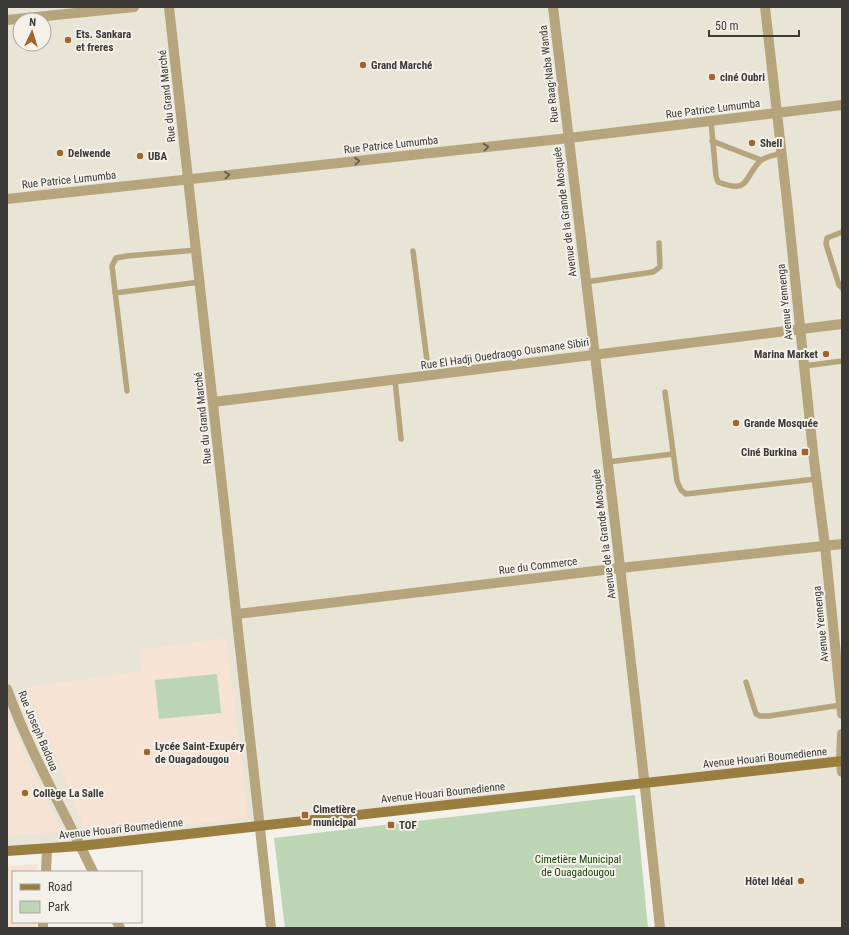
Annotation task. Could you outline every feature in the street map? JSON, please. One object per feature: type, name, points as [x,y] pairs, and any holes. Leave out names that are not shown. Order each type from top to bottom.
[{"type":"main road","name":"Avenue Houari Boumedienne","points":[[7,851],[80,846],[645,783],[842,765]]},
{"type":"street","points":[[7,20],[134,7]]},
{"type":"street","name":"Rue du Grand Marché","points":[[169,7],[271,928]]},
{"type":"street","name":"Rue Raag-Naba Wanda","points":[[552,7],[569,138]]},
{"type":"street","name":"Avenue Yennenga","points":[[765,7],[842,709]]},
{"type":"street","name":"Rue Patrice Lumumba","points":[[7,199],[569,138],[842,105]]},
{"type":"street","name":"Avenue de la Grande Mosquée","points":[[569,138],[645,783],[660,928]]},
{"type":"street","name":"Rue El Hadji Ouedraogo Ousmane Sibiri","points":[[213,402],[842,324]]},
{"type":"street","name":"Rue du Commerce","points":[[237,614],[620,568],[842,544]]},
{"type":"street","name":"Rue Joseph Badoua","points":[[7,689],[15,711],[50,788],[92,871]]},
{"type":"street","points":[[842,734],[842,765]]},
{"type":"street","points":[[46,871],[47,849]]},
{"type":"lane","points":[[711,121],[716,176],[718,182],[732,187],[742,185],[761,160]]},
{"type":"lane","points":[[712,141],[761,160],[781,154]]},
{"type":"lane","points":[[842,232],[827,238],[826,244],[839,285],[842,288]]},
{"type":"lane","points":[[586,282],[653,272],[660,267],[659,243]]},
{"type":"lane","points":[[127,391],[112,266],[116,258],[197,250]]},
{"type":"lane","points":[[413,251],[429,376]]},
{"type":"lane","points":[[115,293],[200,282]]},
{"type":"lane","points":[[804,366],[842,361]]},
{"type":"lane","points":[[395,380],[401,439]]},
{"type":"lane","points":[[665,392],[677,481],[680,490],[686,494],[816,479]]},
{"type":"lane","points":[[608,462],[673,454]]},
{"type":"lane","points":[[746,682],[756,714],[760,716],[842,709]]},
{"type":"shaded area","points":[[7,7],[842,7],[842,928],[660,928],[645,783],[7,851]]},
{"type":"shaded area","name":"Lycée Saint-Exupéry de Ouagadougou","points":[[226,638],[248,818],[87,834],[27,687],[142,671],[139,650]]},
{"type":"shaded area","name":"Collège La Salle","points":[[7,709],[25,756],[61,830],[52,833],[7,835]]},
{"type":"shaded area","points":[[38,864],[37,871],[12,871],[12,923],[36,923],[36,928],[7,928],[7,866]]},
{"type":"green space","points":[[217,674],[221,713],[159,719],[155,680]]},
{"type":"green space","name":"Cimetière Municipal de Ouagadougou","points":[[635,795],[648,928],[285,928],[274,838]]},
{"type":"place","name":"Ets. Sankara et freres","points":[[68,40]]},
{"type":"place","name":"Grand Marché","points":[[363,65]]},
{"type":"place","name":"ciné Oubri","points":[[712,77]]},
{"type":"place","name":"Shell","points":[[752,143]]},
{"type":"place","name":"Delwende","points":[[60,153]]},
{"type":"place","name":"UBA","points":[[140,156]]},
{"type":"place","name":"Marina Market","points":[[826,354]]},
{"type":"place","name":"Grande Mosquée","points":[[736,423]]},
{"type":"place","name":"Ciné Burkina","points":[[805,452]]},
{"type":"place","name":"Lycée Saint-Exupéry de Ouagadougou","points":[[147,752]]},
{"type":"place","name":"Collège La Salle","points":[[25,793]]},
{"type":"place","name":"Cimetière municipal","points":[[305,815]]},
{"type":"place","name":"TOF","points":[[391,825]]},
{"type":"place","name":"Hôtel Idéal","points":[[801,881]]}]
